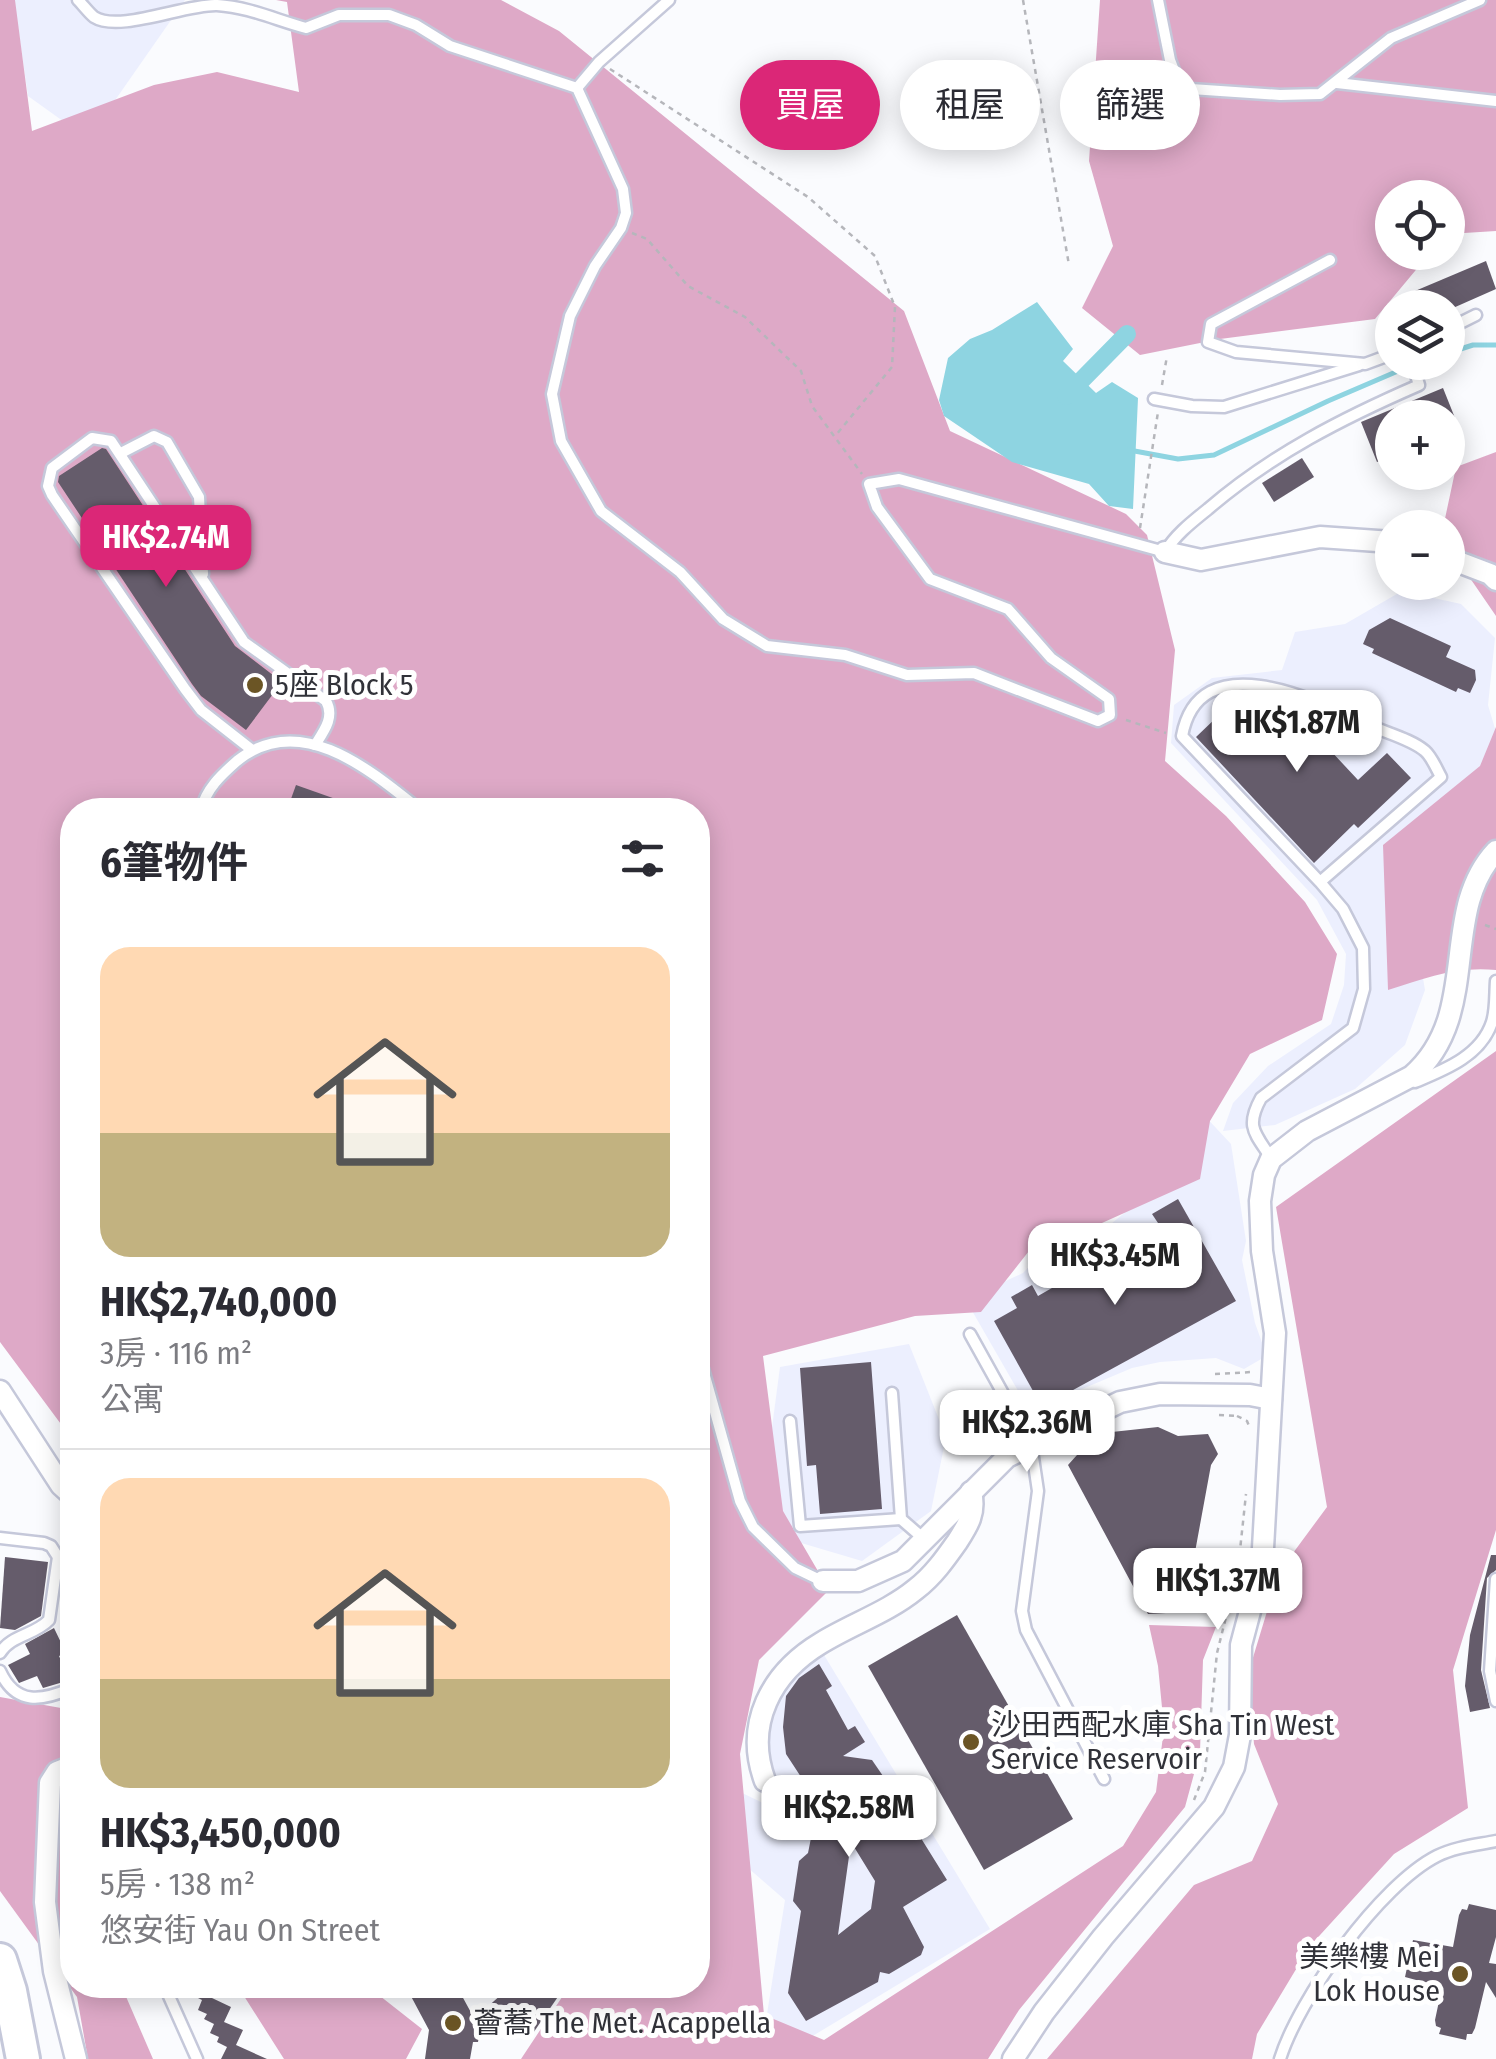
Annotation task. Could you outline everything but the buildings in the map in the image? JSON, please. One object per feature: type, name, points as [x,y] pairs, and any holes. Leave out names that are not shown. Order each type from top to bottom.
[{"type":"main road","points":[[0,1960],[23,2059]]},
{"type":"street","points":[[1165,552],[1201,560],[1320,537],[1375,541]]},
{"type":"street","points":[[1465,566],[1496,580]]},
{"type":"street","points":[[1013,2059],[1091,1952],[1214,1807],[1230,1778],[1240,1735],[1242,1645],[1262,1566],[1275,1332],[1262,1251],[1260,1201],[1264,1175],[1271,1159],[1308,1130],[1412,1076],[1424,1065],[1439,1043],[1452,1010],[1470,892],[1496,851]]},
{"type":"street","points":[[0,1391],[60,1483]]},
{"type":"street","points":[[823,1581],[858,1581],[903,1561],[1008,1457],[1100,1410],[1160,1394],[1250,1395],[1271,1399]]},
{"type":"street","points":[[765,1780],[758,1762],[756,1730],[766,1701],[788,1670],[818,1645],[916,1589],[942,1564],[972,1515],[972,1492]]},
{"type":"street","points":[[60,1770],[50,1782],[44,1878],[60,1994]]},
{"type":"street","points":[[61,1998],[76,2059]]},
{"type":"lane","points":[[78,0],[95,17],[110,22],[215,5],[246,9],[306,28],[338,15],[390,14],[450,46],[578,88],[623,189],[626,213],[570,316],[552,394],[561,441],[602,511],[680,572],[723,619],[766,646],[844,655],[907,675],[974,673],[1098,721],[1110,715],[1109,699],[1050,658],[1008,609],[930,579],[877,508],[869,484],[899,478],[1165,552],[1174,537],[1238,483],[1341,419],[1419,385],[1417,380]]},
{"type":"lane","points":[[578,88],[600,62],[669,0]]},
{"type":"lane","points":[[1158,0],[1174,76],[1187,88],[1280,96],[1320,94],[1391,38],[1480,0]]},
{"type":"lane","points":[[1336,83],[1496,101]]},
{"type":"lane","points":[[1330,260],[1211,324],[1208,342],[1236,352],[1365,364]]},
{"type":"lane","points":[[1465,320],[1476,315]]},
{"type":"lane","points":[[1154,400],[1224,407],[1375,360]]},
{"type":"lane","points":[[121,453],[154,436],[167,442],[199,498],[203,576]]},
{"type":"lane","points":[[252,750],[201,710],[185,690],[52,495],[48,486],[52,468],[92,438],[107,438],[121,453],[244,642],[326,702],[328,723],[315,744]]},
{"type":"lane","points":[[1271,1159],[1254,1130],[1251,1115],[1260,1098],[1352,1028],[1364,989],[1363,948],[1343,909],[1320,882],[1182,736],[1185,718],[1193,704],[1218,687],[1249,683],[1316,700],[1426,752],[1441,778],[1320,882]]},
{"type":"lane","points":[[207,798],[213,784],[232,766],[252,750],[271,742],[315,744],[369,770],[405,798]]},
{"type":"lane","points":[[1363,1103],[1442,1071],[1475,1048],[1492,1022],[1496,981]]},
{"type":"lane","points":[[970,1334],[1031,1444],[1038,1491],[1022,1611],[1026,1630],[1104,1779]]},
{"type":"lane","points":[[892,1392],[900,1519]]},
{"type":"lane","points":[[710,1394],[740,1500],[753,1528],[795,1568],[823,1581]]},
{"type":"lane","points":[[790,1421],[800,1526],[900,1519],[924,1539]]},
{"type":"lane","points":[[0,1538],[44,1544],[58,1557],[48,1620],[6,1644],[0,1653]]},
{"type":"lane","points":[[1496,1580],[1490,1671],[1496,1701]]},
{"type":"lane","points":[[0,1671],[6,1685],[33,1698],[60,1693]]},
{"type":"lane","points":[[765,1780],[783,1796]]},
{"type":"lane","points":[[1280,2059],[1292,2028],[1336,1955],[1393,1887],[1438,1856],[1496,1841]]},
{"type":"lane","points":[[170,1998],[197,2059]]},
{"type":"path","points":[[1022,0],[1069,264]]},
{"type":"path","points":[[600,62],[808,198],[875,256],[895,306],[892,368],[836,435]]},
{"type":"path","points":[[621,228],[647,239],[688,286],[745,317],[801,372],[812,406],[869,484]]},
{"type":"path","points":[[1139,533],[1167,356]]},
{"type":"path","points":[[1110,715],[1182,736]]},
{"type":"path","points":[[1220,1415],[1247,1421],[1252,1432]]},
{"type":"path","points":[[1192,1803],[1205,1772],[1217,1654],[1238,1569],[1246,1491]]},
{"type":"shaded area","points":[[0,0],[15,0],[32,131],[154,85],[217,72],[299,92],[287,2],[276,0],[501,0],[559,31],[904,311],[950,431],[1126,514],[1147,535],[1175,650],[1165,761],[1226,816],[1305,902],[1337,954],[1322,1020],[1250,1054],[1210,1121],[1200,1179],[1093,1227],[1040,1237],[981,1312],[915,1316],[763,1356],[783,1511],[829,1590],[759,1660],[740,1754],[764,2015],[824,2040],[1123,1846],[1156,1792],[1164,1728],[1149,1625],[1216,1627],[1203,1660],[1200,1752],[1185,1807],[1019,2010],[988,2059],[521,2059],[561,1998],[710,1998],[710,798],[60,798],[60,1423],[0,1342]]},
{"type":"shaded area","points":[[14,0],[185,0],[88,139],[28,96]]},
{"type":"shaded area","points":[[1100,0],[1496,0],[1496,231],[1465,233],[1465,180],[1375,180],[1375,270],[1416,270],[1399,290],[1375,290],[1375,319],[1220,339],[1140,355],[1082,308],[1113,246],[1089,161],[1090,150],[1200,150],[1200,60],[1096,60]]},
{"type":"shaded area","points":[[1496,452],[1496,616],[1465,571],[1465,510],[1447,510],[1451,490],[1465,490],[1465,464]]},
{"type":"shaded area","points":[[1386,600],[1443,600],[1461,604],[1495,638],[1488,705],[1496,732],[1414,925],[1425,990],[1405,1045],[1355,1089],[1275,1125],[1223,1131],[1233,1103],[1268,1066],[1331,1024],[1344,985],[1346,954],[1317,900],[1171,743],[1174,705],[1212,678],[1282,670],[1295,632],[1345,624]]},
{"type":"shaded area","points":[[1496,727],[1496,970],[1454,971],[1388,990],[1383,845],[1480,766]]},
{"type":"shaded area","points":[[1496,1051],[1496,1530],[1453,1670],[1468,1808],[1394,1854],[1310,1946],[1257,2034],[1252,2059],[1047,2059],[1194,1885],[1252,1861],[1278,1804],[1254,1744],[1248,1674],[1279,1572],[1327,1507],[1276,1207]]},
{"type":"shaded area","points":[[1202,1113],[1231,1144],[1246,1241],[1242,1260],[1265,1351],[1263,1358],[1244,1369],[1216,1358],[1132,1368],[1048,1406],[1036,1422],[971,1309],[980,1293],[1023,1273],[1067,1226],[1105,1229],[1141,1199]]},
{"type":"shaded area","points":[[909,1344],[946,1437],[931,1511],[862,1561],[781,1537],[769,1450],[780,1367]]},
{"type":"shaded area","points":[[821,1650],[990,1929],[806,2040],[764,2033],[785,1900],[747,1867],[736,1790],[763,1803],[773,1792],[774,1777],[762,1729],[768,1702]]},
{"type":"shaded area","points":[[0,1697],[60,1708],[60,1974],[0,1891]]},
{"type":"shaded area","points":[[77,1998],[127,1998],[153,2059],[88,2059]]},
{"type":"shaded area","points":[[245,1998],[383,1998],[422,2029],[406,2059],[284,2059]]},
{"type":"water","points":[[1037,302],[1073,349],[1063,361],[1096,393],[1112,382],[1138,398],[1133,509],[1109,506],[1089,484],[1012,462],[944,416],[939,400],[948,358],[970,339]]},
{"type":"waterway","points":[[1066,396],[1127,334]]},
{"type":"waterway","points":[[1465,348],[1496,345]]},
{"type":"waterway","points":[[1129,450],[1178,459],[1214,455],[1377,380]]},
{"type":"place","name":"5座 Block 5","points":[[255,685]]},
{"type":"place","name":"沙田西配水庫 Sha Tin West Service Reservoir","points":[[971,1742]]},
{"type":"place","name":"美樂樓 Mei Lok House","points":[[1460,1974]]},
{"type":"place","name":"薈蕎 The Met. Acappella","points":[[453,2023]]}]
